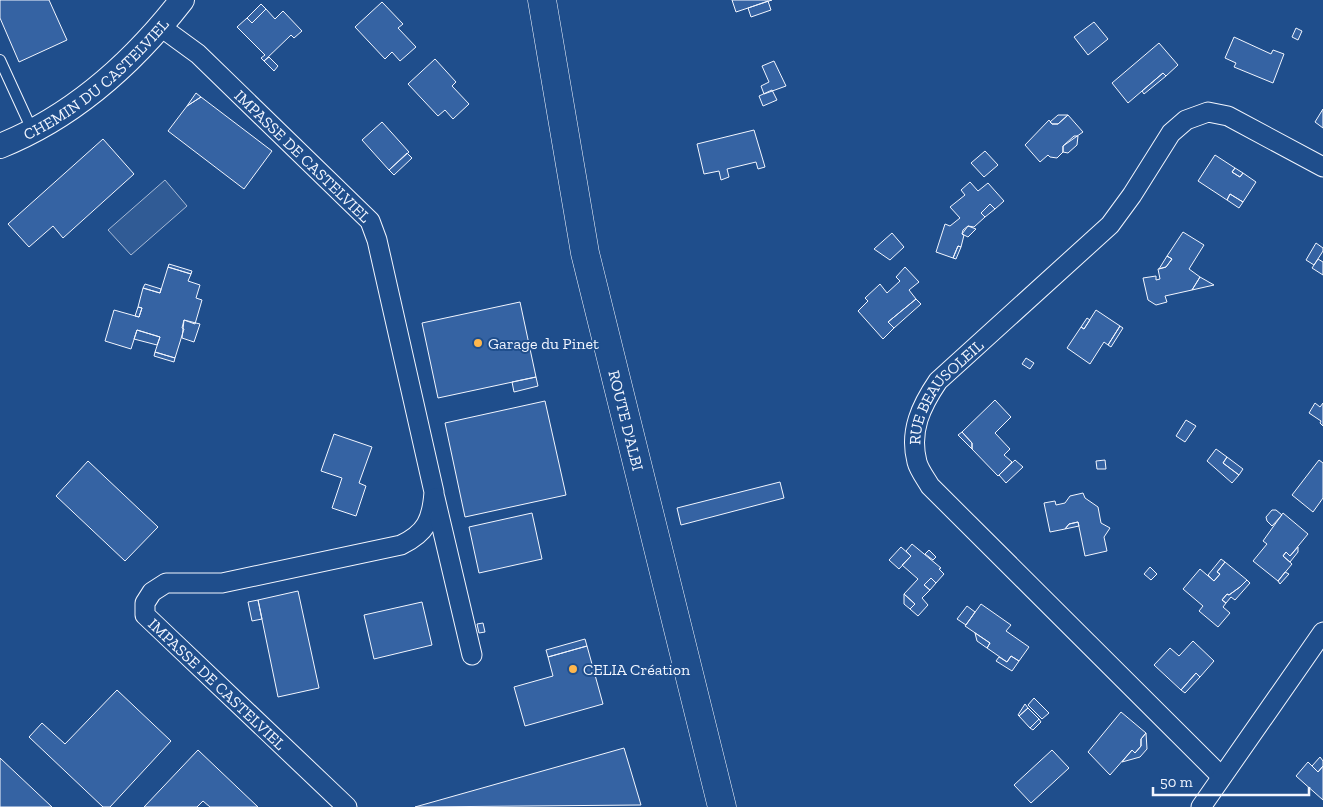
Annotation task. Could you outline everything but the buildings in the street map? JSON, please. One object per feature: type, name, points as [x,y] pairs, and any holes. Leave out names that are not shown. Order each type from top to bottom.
[{"type":"main road","name":"ROUTE D'ALBI","points":[[542,0],[585,253],[722,807]]},
{"type":"street","name":"CHEMIN DU CASTELVIEL","points":[[0,146],[33,133],[67,112],[100,86],[132,58],[161,27],[182,0]]},
{"type":"street","name":"IMPASSE DE CASTELVIEL","points":[[161,27],[198,54],[370,221],[377,240],[472,655]]},
{"type":"street","name":"RUE BEAUSOLEIL","points":[[1221,776],[930,486],[917,464],[914,443],[917,419],[926,398],[938,381],[1110,225],[1132,195],[1171,133],[1186,120],[1208,112],[1228,116],[1323,167]]},
{"type":"street","name":"IMPASSE DE CASTELVIEL","points":[[347,807],[144,615],[146,604],[152,592],[166,583],[222,583],[401,545],[418,537],[427,525],[433,510],[434,492]]},
{"type":"street","points":[[1201,807],[1323,632]]},
{"type":"lane","points":[[0,60],[33,133]]},
{"type":"shaded area","points":[[165,180],[187,206],[131,255],[108,230]]},
{"type":"place","name":"Garage du Pinet","points":[[478,343]]},
{"type":"place","name":"CELIA Création","points":[[573,669]]}]
